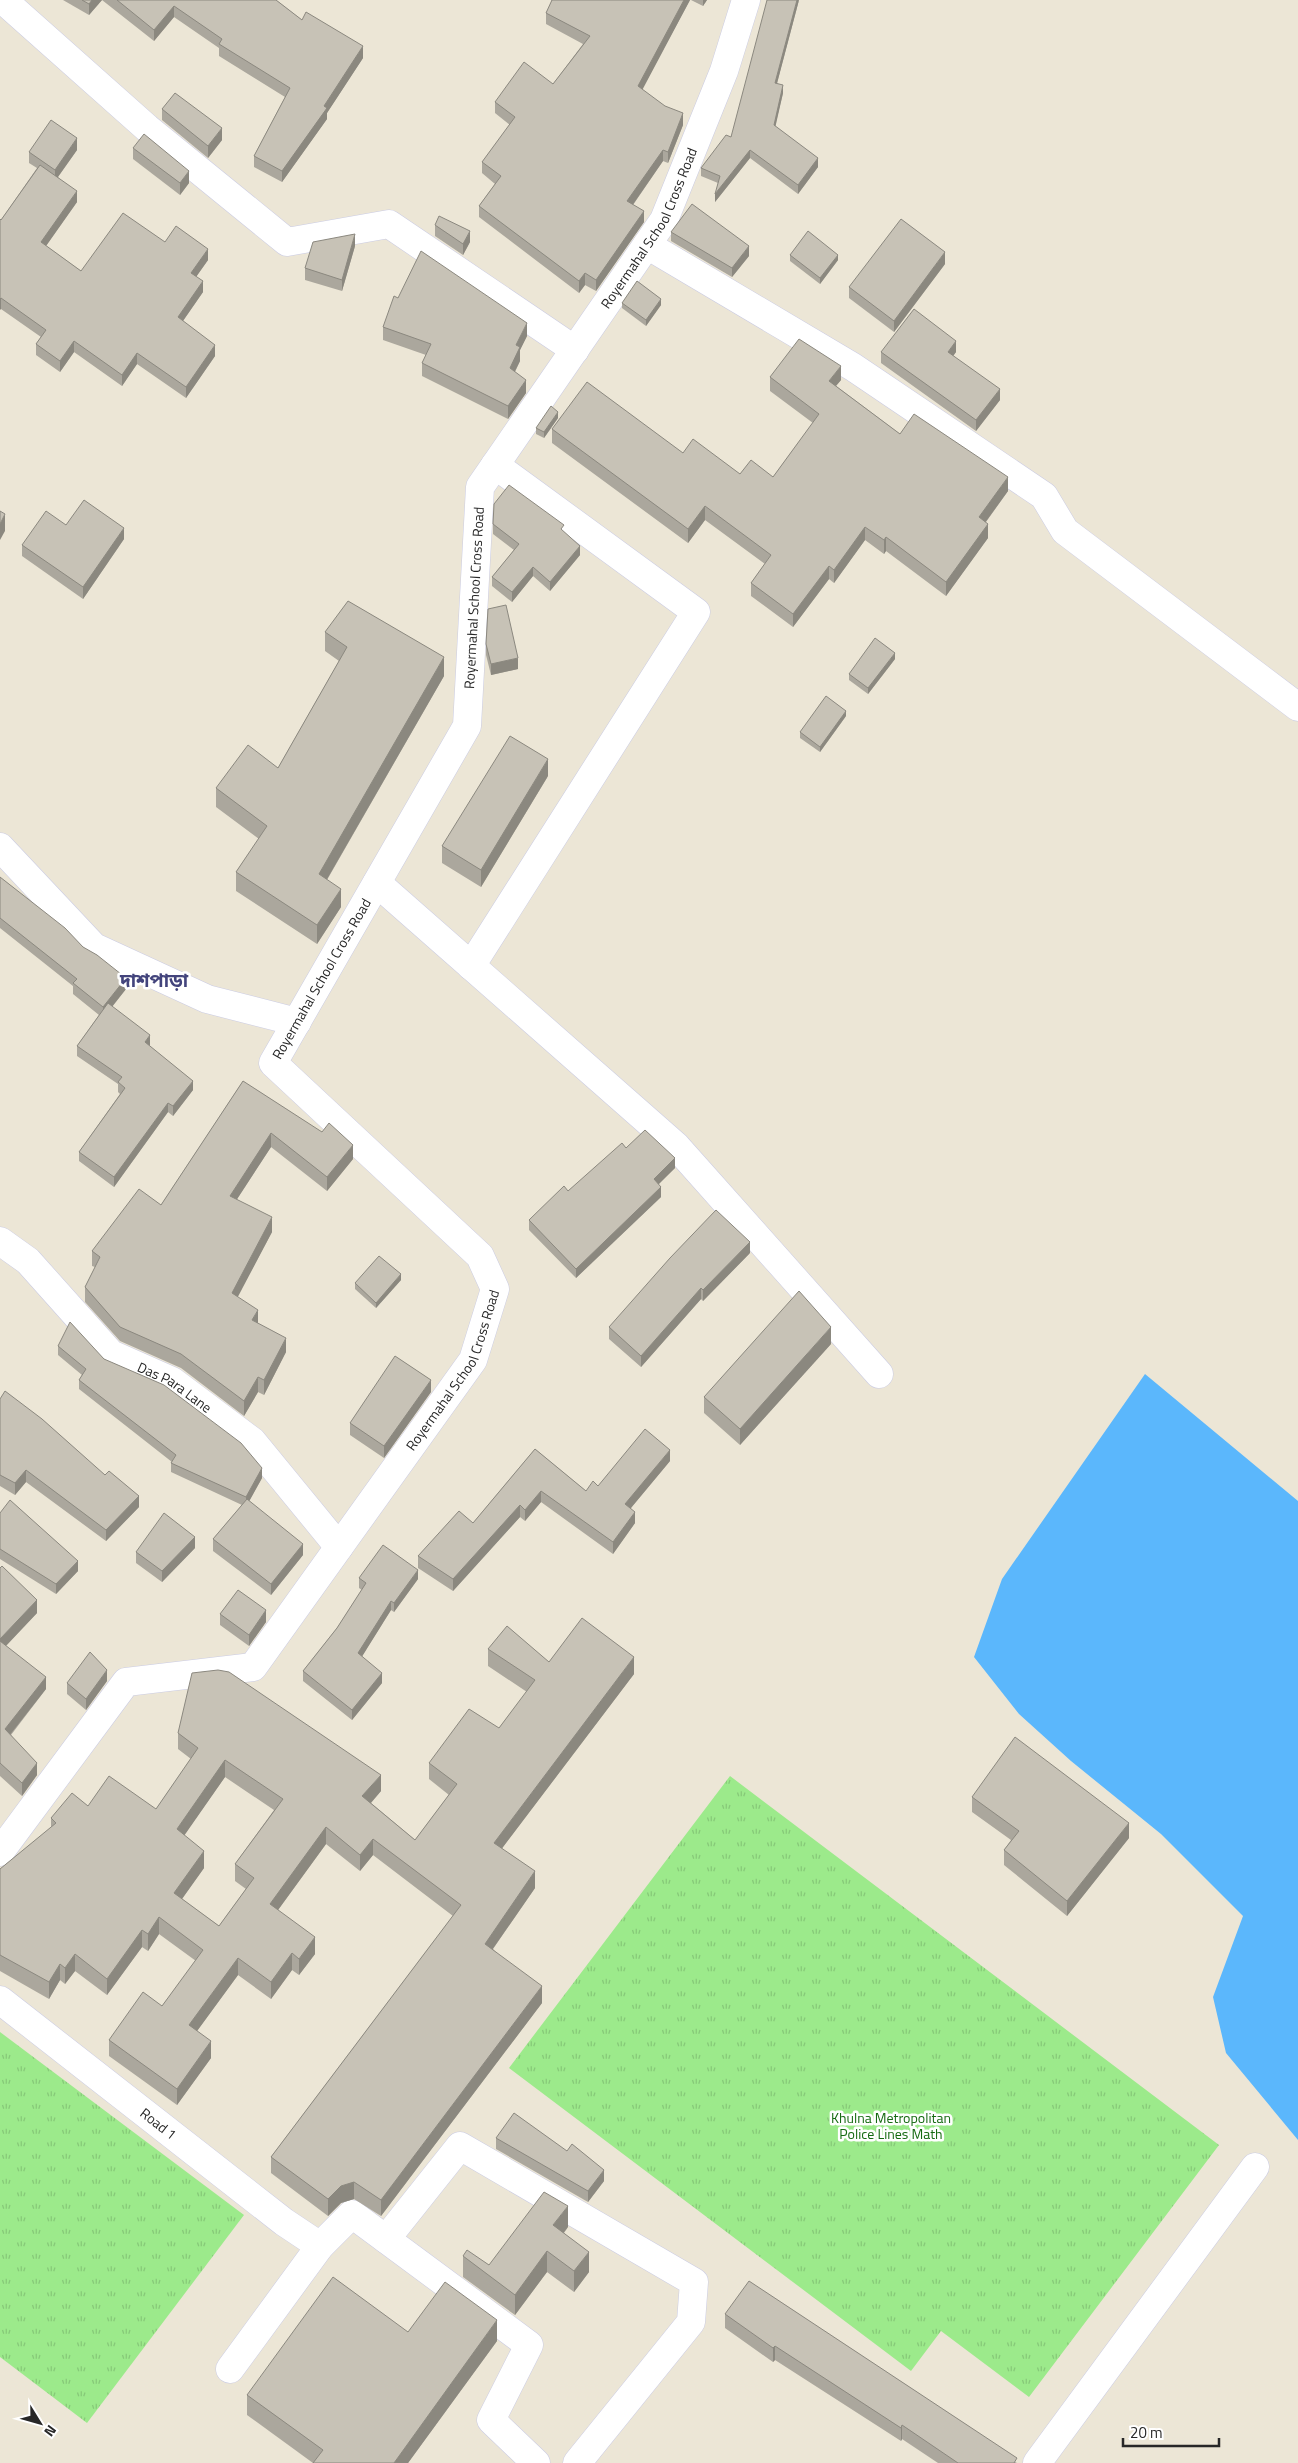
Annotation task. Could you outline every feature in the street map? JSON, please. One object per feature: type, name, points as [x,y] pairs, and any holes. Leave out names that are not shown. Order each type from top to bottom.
[{"type":"street","points":[[3,0],[147,128],[287,242],[389,224],[575,350]]},
{"type":"street","name":"Royermahal School Cross Road","points":[[0,1852],[126,1682],[253,1667],[473,1360],[495,1289],[480,1256],[272,1063],[467,726],[480,487],[664,220],[724,71],[746,0]]},
{"type":"street","points":[[646,244],[853,366],[1044,496],[1065,531],[1298,707]]},
{"type":"street","points":[[471,966],[696,612],[496,464]]},
{"type":"street","points":[[0,847],[94,947],[207,999],[297,1022]]},
{"type":"street","points":[[377,883],[676,1146],[879,1374]]},
{"type":"street","name":"Das Para Lane","points":[[0,1241],[28,1261],[111,1354],[172,1381],[252,1441],[339,1547]]},
{"type":"street","name":"Road 1","points":[[0,2000],[284,2222],[320,2246]]},
{"type":"street","points":[[386,2239],[460,2146],[694,2282],[691,2322],[577,2463]]},
{"type":"street","points":[[1038,2463],[1255,2167]]},
{"type":"street","points":[[230,2369],[320,2246],[352,2214],[529,2345],[491,2420],[536,2463]]},
{"type":"green space","name":"Khulna Metropolitan Police Lines Math","points":[[730,1776],[1219,2145],[1029,2397],[941,2331],[911,2371],[509,2068]]},
{"type":"green space","points":[[0,2032],[244,2215],[87,2423],[0,2357]]},
{"type":"water","points":[[1145,1374],[1298,1501],[1298,2140],[1226,2053],[1213,1997],[1243,1916],[1161,1834],[1071,1761],[1019,1714],[974,1657],[1002,1579]]},
{"type":"building","points":[[82,0],[92,0],[89,4]]},
{"type":"building","points":[[117,0],[276,0],[302,20],[306,12],[363,46],[324,106],[327,108],[282,171],[254,156],[290,88],[219,44],[222,39],[174,6],[154,30]]},
{"type":"building","points":[[552,0],[684,0],[638,86],[665,106],[683,113],[668,152],[663,150],[627,201],[644,211],[596,280],[585,273],[579,281],[479,206],[501,176],[482,162],[515,117],[495,102],[524,62],[553,84],[590,36],[546,13]]},
{"type":"building","points":[[767,0],[797,0],[775,83],[783,85],[774,125],[818,158],[798,185],[750,150],[715,194],[720,176],[701,168],[726,135],[731,137]]},
{"type":"building","points":[[175,93],[222,128],[208,146],[162,109]]},
{"type":"building","points":[[51,120],[77,138],[55,170],[29,152]]},
{"type":"building","points":[[144,134],[189,171],[180,183],[133,148]]},
{"type":"building","points":[[40,165],[77,191],[41,242],[81,271],[123,213],[165,242],[176,226],[208,249],[191,273],[203,281],[178,317],[215,345],[186,387],[137,353],[122,375],[74,341],[60,361],[36,344],[46,330],[0,299],[0,219]]},
{"type":"building","points":[[692,204],[749,246],[732,268],[671,232]]},
{"type":"building","points":[[439,216],[470,231],[463,244],[435,225]]},
{"type":"building","points":[[901,219],[945,252],[894,321],[849,287]]},
{"type":"building","points":[[808,231],[838,255],[820,278],[790,255]]},
{"type":"building","points":[[355,234],[342,280],[305,268],[313,242]]},
{"type":"building","points":[[421,251],[527,323],[516,345],[520,347],[510,368],[526,380],[508,406],[422,363],[431,344],[383,327],[394,296],[398,298]]},
{"type":"building","points":[[637,281],[661,299],[646,320],[622,303]]},
{"type":"building","points":[[914,309],[956,341],[948,352],[1000,389],[976,420],[881,352]]},
{"type":"building","points":[[799,339],[841,366],[829,381],[900,434],[914,414],[1008,477],[979,517],[988,524],[946,582],[886,537],[884,540],[865,527],[834,570],[829,566],[793,614],[751,583],[771,555],[705,506],[688,529],[552,429],[587,382],[683,453],[693,439],[740,474],[751,460],[773,477],[819,414],[770,377]]},
{"type":"building","points":[[551,406],[558,412],[544,432],[536,428]]},
{"type":"building","points":[[509,485],[564,525],[561,529],[580,546],[550,582],[533,567],[512,592],[492,577],[519,544],[493,524],[494,504]]},
{"type":"building","points":[[84,500],[124,528],[83,587],[22,545],[46,511],[66,525]]},
{"type":"building","points":[[0,511],[5,514],[0,524]]},
{"type":"building","points":[[348,601],[444,657],[319,874],[341,889],[317,925],[236,872],[267,826],[216,788],[248,745],[278,768],[347,647],[325,632]]},
{"type":"building","points":[[506,605],[518,658],[491,664],[486,644],[488,609]]},
{"type":"building","points":[[875,638],[895,653],[868,688],[849,674]]},
{"type":"building","points":[[826,696],[846,711],[820,747],[800,732]]},
{"type":"building","points":[[510,736],[548,759],[481,870],[442,846]]},
{"type":"building","points":[[0,877],[65,928],[83,947],[97,955],[126,978],[103,1007],[73,983],[77,979],[0,918]]},
{"type":"building","points":[[108,1003],[150,1035],[145,1042],[193,1081],[173,1106],[168,1103],[114,1177],[79,1152],[125,1088],[118,1082],[122,1077],[77,1046]]},
{"type":"building","points":[[243,1081],[322,1132],[329,1123],[353,1145],[327,1177],[271,1133],[230,1196],[272,1217],[232,1293],[258,1310],[252,1320],[286,1338],[264,1380],[258,1377],[244,1401],[181,1354],[120,1327],[85,1287],[100,1257],[92,1251],[139,1189],[161,1205]]},
{"type":"building","points":[[645,1130],[675,1158],[654,1179],[661,1187],[576,1269],[529,1220],[564,1186],[568,1191],[622,1143],[626,1148]]},
{"type":"building","points":[[716,1210],[750,1242],[703,1290],[701,1288],[641,1356],[609,1327],[670,1258]]},
{"type":"building","points":[[379,1256],[401,1274],[376,1303],[355,1283]]},
{"type":"building","points":[[799,1291],[831,1327],[740,1429],[704,1397]]},
{"type":"building","points":[[70,1322],[104,1359],[164,1385],[241,1443],[262,1468],[246,1497],[171,1463],[176,1455],[79,1380],[86,1369],[58,1346]]},
{"type":"building","points":[[395,1356],[431,1380],[384,1446],[350,1423]]},
{"type":"building","points":[[5,1391],[42,1419],[105,1475],[109,1471],[139,1496],[106,1530],[26,1470],[15,1483],[0,1475],[0,1399]]},
{"type":"building","points":[[645,1429],[670,1450],[625,1504],[635,1512],[613,1542],[541,1491],[525,1510],[520,1505],[453,1579],[418,1556],[459,1511],[473,1523],[535,1449],[586,1491],[593,1481],[598,1486]]},
{"type":"building","points":[[247,1499],[303,1544],[271,1584],[213,1539]]},
{"type":"building","points":[[10,1500],[78,1561],[56,1584],[0,1549],[0,1513]]},
{"type":"building","points":[[164,1513],[195,1537],[162,1571],[136,1552]]},
{"type":"building","points":[[383,1545],[418,1570],[394,1603],[391,1601],[358,1653],[382,1673],[352,1710],[303,1671],[337,1628],[366,1583],[359,1578]]},
{"type":"building","points":[[2,1566],[37,1600],[0,1639],[0,1568]]},
{"type":"building","points":[[238,1590],[266,1610],[249,1635],[220,1614]]},
{"type":"building","points":[[582,1618],[634,1657],[494,1843],[535,1871],[485,1944],[542,1986],[381,2200],[354,2182],[341,2186],[328,2199],[271,2157],[461,1905],[373,1839],[360,1855],[326,1827],[270,1904],[315,1937],[299,1959],[292,1953],[271,1982],[238,1958],[189,2025],[211,2041],[177,2089],[109,2040],[143,1992],[162,2006],[203,1950],[159,1917],[148,1934],[142,1930],[107,1979],[75,1954],[65,1968],[60,1964],[49,1982],[0,1955],[0,1869],[56,1823],[51,1818],[72,1793],[88,1806],[109,1776],[156,1809],[198,1748],[178,1733],[192,1673],[218,1670],[229,1672],[381,1775],[362,1796],[415,1840],[457,1784],[429,1763],[469,1709],[499,1728],[535,1680],[488,1649],[507,1626],[549,1662]],"holes":[[[225,1760],[283,1799],[235,1864],[254,1878],[219,1926],[174,1893],[204,1851],[177,1829]]]},
{"type":"building","points":[[0,1641],[46,1677],[5,1729],[37,1763],[22,1783],[0,1763]]},
{"type":"building","points":[[90,1652],[107,1670],[86,1699],[67,1683]]},
{"type":"building","points":[[1015,1737],[1129,1823],[1067,1901],[1004,1850],[1019,1831],[972,1797]]},
{"type":"building","points":[[514,2113],[567,2151],[572,2144],[604,2170],[588,2191],[496,2138]]},
{"type":"building","points":[[544,2192],[568,2206],[553,2225],[589,2252],[574,2271],[547,2251],[515,2295],[463,2256],[467,2250],[489,2265]]},
{"type":"building","points":[[333,2277],[408,2332],[445,2282],[497,2320],[394,2463],[313,2463],[323,2450],[247,2395]]},
{"type":"building","points":[[749,2281],[1017,2458],[1014,2463],[958,2463],[902,2425],[901,2428],[775,2346],[773,2348],[725,2314]]},
{"type":"district","name":"দাশপাড়া","points":[[154,980]]}]
